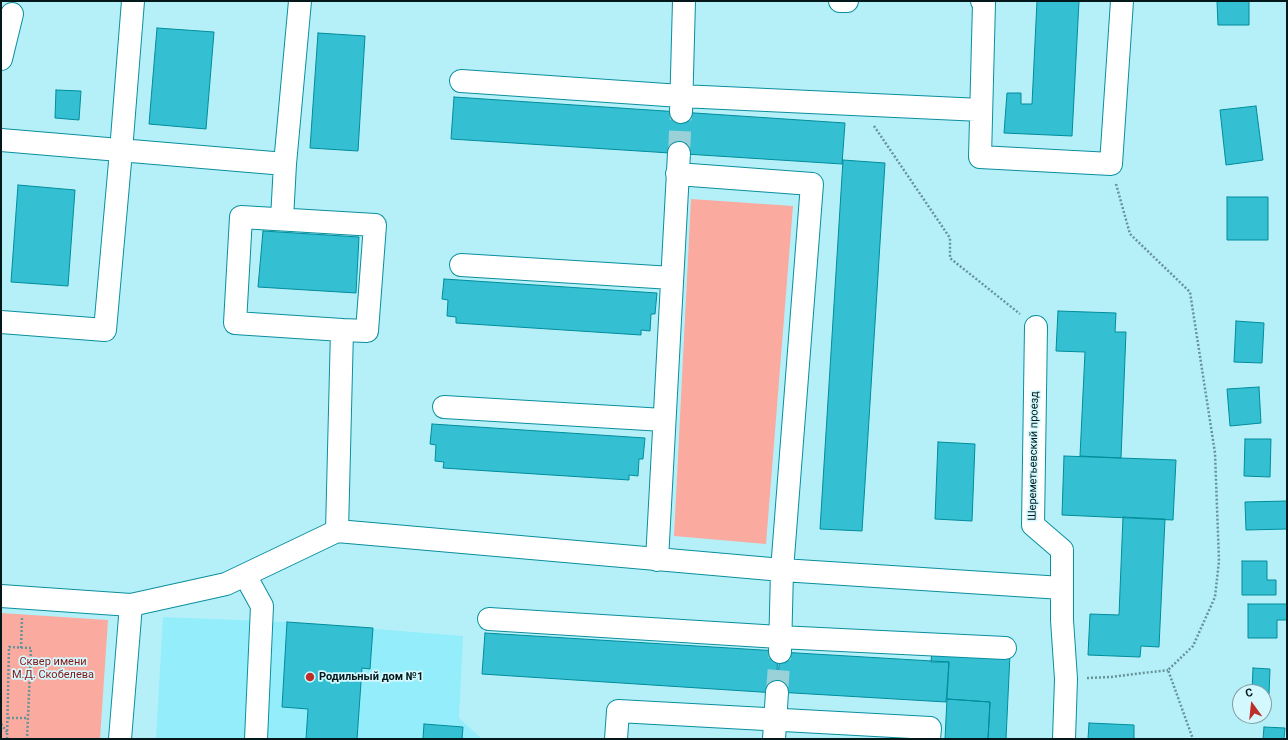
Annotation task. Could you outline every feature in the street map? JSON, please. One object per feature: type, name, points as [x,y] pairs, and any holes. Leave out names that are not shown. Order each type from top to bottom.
[{"type":"street","points":[[1,322],[105,330],[133,1]]},
{"type":"street","points":[[282,219],[285,164],[300,1]]},
{"type":"street","points":[[681,104],[684,1]]},
{"type":"street","points":[[840,1],[846,1]]},
{"type":"street","points":[[982,1],[984,2],[980,157],[1111,164],[1122,1]]},
{"type":"street","points":[[1,59],[9,9]]},
{"type":"street","points":[[461,81],[681,104],[859,104],[981,110]]},
{"type":"street","points":[[1,140],[285,164]]},
{"type":"street","points":[[657,560],[678,164],[812,184],[782,570],[779,645]]},
{"type":"street","points":[[241,217],[374,225],[367,332],[342,330],[235,323],[241,217]]},
{"type":"street","points":[[461,265],[672,278]]},
{"type":"street","name":"Шереметьевский проезд","points":[[1036,327],[1033,525],[1062,550],[1062,620],[1066,679],[1064,739]]},
{"type":"street","points":[[337,531],[342,330]]},
{"type":"street","points":[[444,408],[664,420]]},
{"type":"street","points":[[1,596],[130,606],[226,584],[337,531],[782,570],[1062,588]]},
{"type":"street","points":[[244,575],[262,606],[256,739]]},
{"type":"street","points":[[120,739],[130,606]]},
{"type":"street","points":[[489,619],[779,645],[1005,648]]},
{"type":"street","points":[[775,729],[777,692]]},
{"type":"street","points":[[616,739],[618,711],[775,729],[930,728],[929,739]]},
{"type":"path","points":[[859,104],[950,238],[950,258],[1036,327]]},
{"type":"path","points":[[1066,679],[1111,677],[1168,670],[1193,646],[1215,597],[1219,561],[1215,453],[1190,292],[1130,234],[1111,164]]},
{"type":"path","points":[[21,648],[23,598]]},
{"type":"path","points":[[7,739],[9,647],[31,648],[27,739]]},
{"type":"path","points":[[1168,670],[1193,739]]},
{"type":"path","points":[[8,718],[28,718]]},
{"type":"path","points":[[1,724],[7,732]]},
{"type":"shaded area","name":"Родильный дом №1","points":[[163,617],[287,622],[463,636],[459,718],[482,739],[156,739]]},
{"type":"green space","points":[[691,199],[793,206],[766,544],[674,536]]},
{"type":"green space","name":"Сквер имени М.Д. Скобелева","points":[[1,613],[108,620],[100,739],[1,739]]},
{"type":"building","points":[[1037,1],[1079,1],[1072,136],[1004,133],[1007,93],[1021,93],[1021,104],[1032,104]]},
{"type":"building","points":[[1217,1],[1249,1],[1249,25],[1218,25]]},
{"type":"building","points":[[157,28],[214,32],[206,129],[149,124]]},
{"type":"building","points":[[318,33],[365,36],[358,151],[310,148]]},
{"type":"building","points":[[56,90],[81,91],[79,120],[55,118]]},
{"type":"building","points":[[454,97],[845,123],[842,164],[451,139]]},
{"type":"building","points":[[1256,106],[1263,160],[1226,165],[1220,110]]},
{"type":"building","points":[[843,160],[885,163],[862,531],[820,529]]},
{"type":"building","points":[[18,185],[75,190],[68,286],[11,282]]},
{"type":"building","points":[[1227,197],[1268,197],[1268,240],[1227,240]]},
{"type":"building","points":[[263,231],[359,237],[356,293],[258,287]]},
{"type":"building","points":[[444,279],[657,293],[655,314],[651,314],[650,331],[641,330],[641,335],[456,323],[456,317],[447,316],[448,300],[442,299]]},
{"type":"building","points":[[1058,311],[1116,313],[1115,332],[1126,332],[1121,458],[1080,456],[1085,352],[1056,351]]},
{"type":"building","points":[[1236,321],[1264,323],[1262,363],[1234,362]]},
{"type":"building","points":[[1259,387],[1261,423],[1230,426],[1227,389]]},
{"type":"building","points":[[432,424],[645,438],[643,459],[639,459],[638,476],[629,475],[629,480],[443,468],[444,462],[435,461],[436,445],[430,444]]},
{"type":"building","points":[[1245,439],[1271,439],[1270,477],[1244,476]]},
{"type":"building","points":[[938,442],[975,444],[972,521],[935,519]]},
{"type":"building","points":[[1064,456],[1176,460],[1173,520],[1062,515]]},
{"type":"building","points":[[1287,501],[1287,529],[1246,530],[1245,502]]},
{"type":"building","points":[[1123,517],[1165,519],[1159,647],[1141,646],[1140,657],[1088,655],[1090,614],[1119,615]]},
{"type":"building","points":[[1242,561],[1267,561],[1267,580],[1276,580],[1276,595],[1242,595]]},
{"type":"building","points":[[1248,604],[1287,604],[1287,620],[1277,620],[1277,638],[1248,638]]},
{"type":"building","name":"Родильный дом №1","points":[[287,622],[373,628],[370,669],[362,668],[357,739],[306,739],[308,709],[282,707]]},
{"type":"building","points":[[485,633],[778,651],[776,693],[482,674]]},
{"type":"building","points":[[932,650],[1010,654],[1006,739],[988,739],[990,702],[947,699],[949,662],[931,662]]},
{"type":"building","points":[[780,652],[949,662],[946,702],[777,692]]},
{"type":"building","points":[[1253,668],[1270,669],[1269,684],[1252,684]]},
{"type":"building","points":[[947,699],[990,702],[988,739],[945,739]]},
{"type":"building","points":[[1089,723],[1134,725],[1134,739],[1088,739]]},
{"type":"building","points":[[424,724],[463,727],[462,739],[423,739]]},
{"type":"building","points":[[1264,727],[1285,728],[1284,739],[1263,739]]},
{"type":"tunnel","points":[[679,153],[681,112]]},
{"type":"tunnel","points":[[777,692],[780,652]]},
{"type":"place","name":"Родильный дом №1","points":[[310,677]]}]
